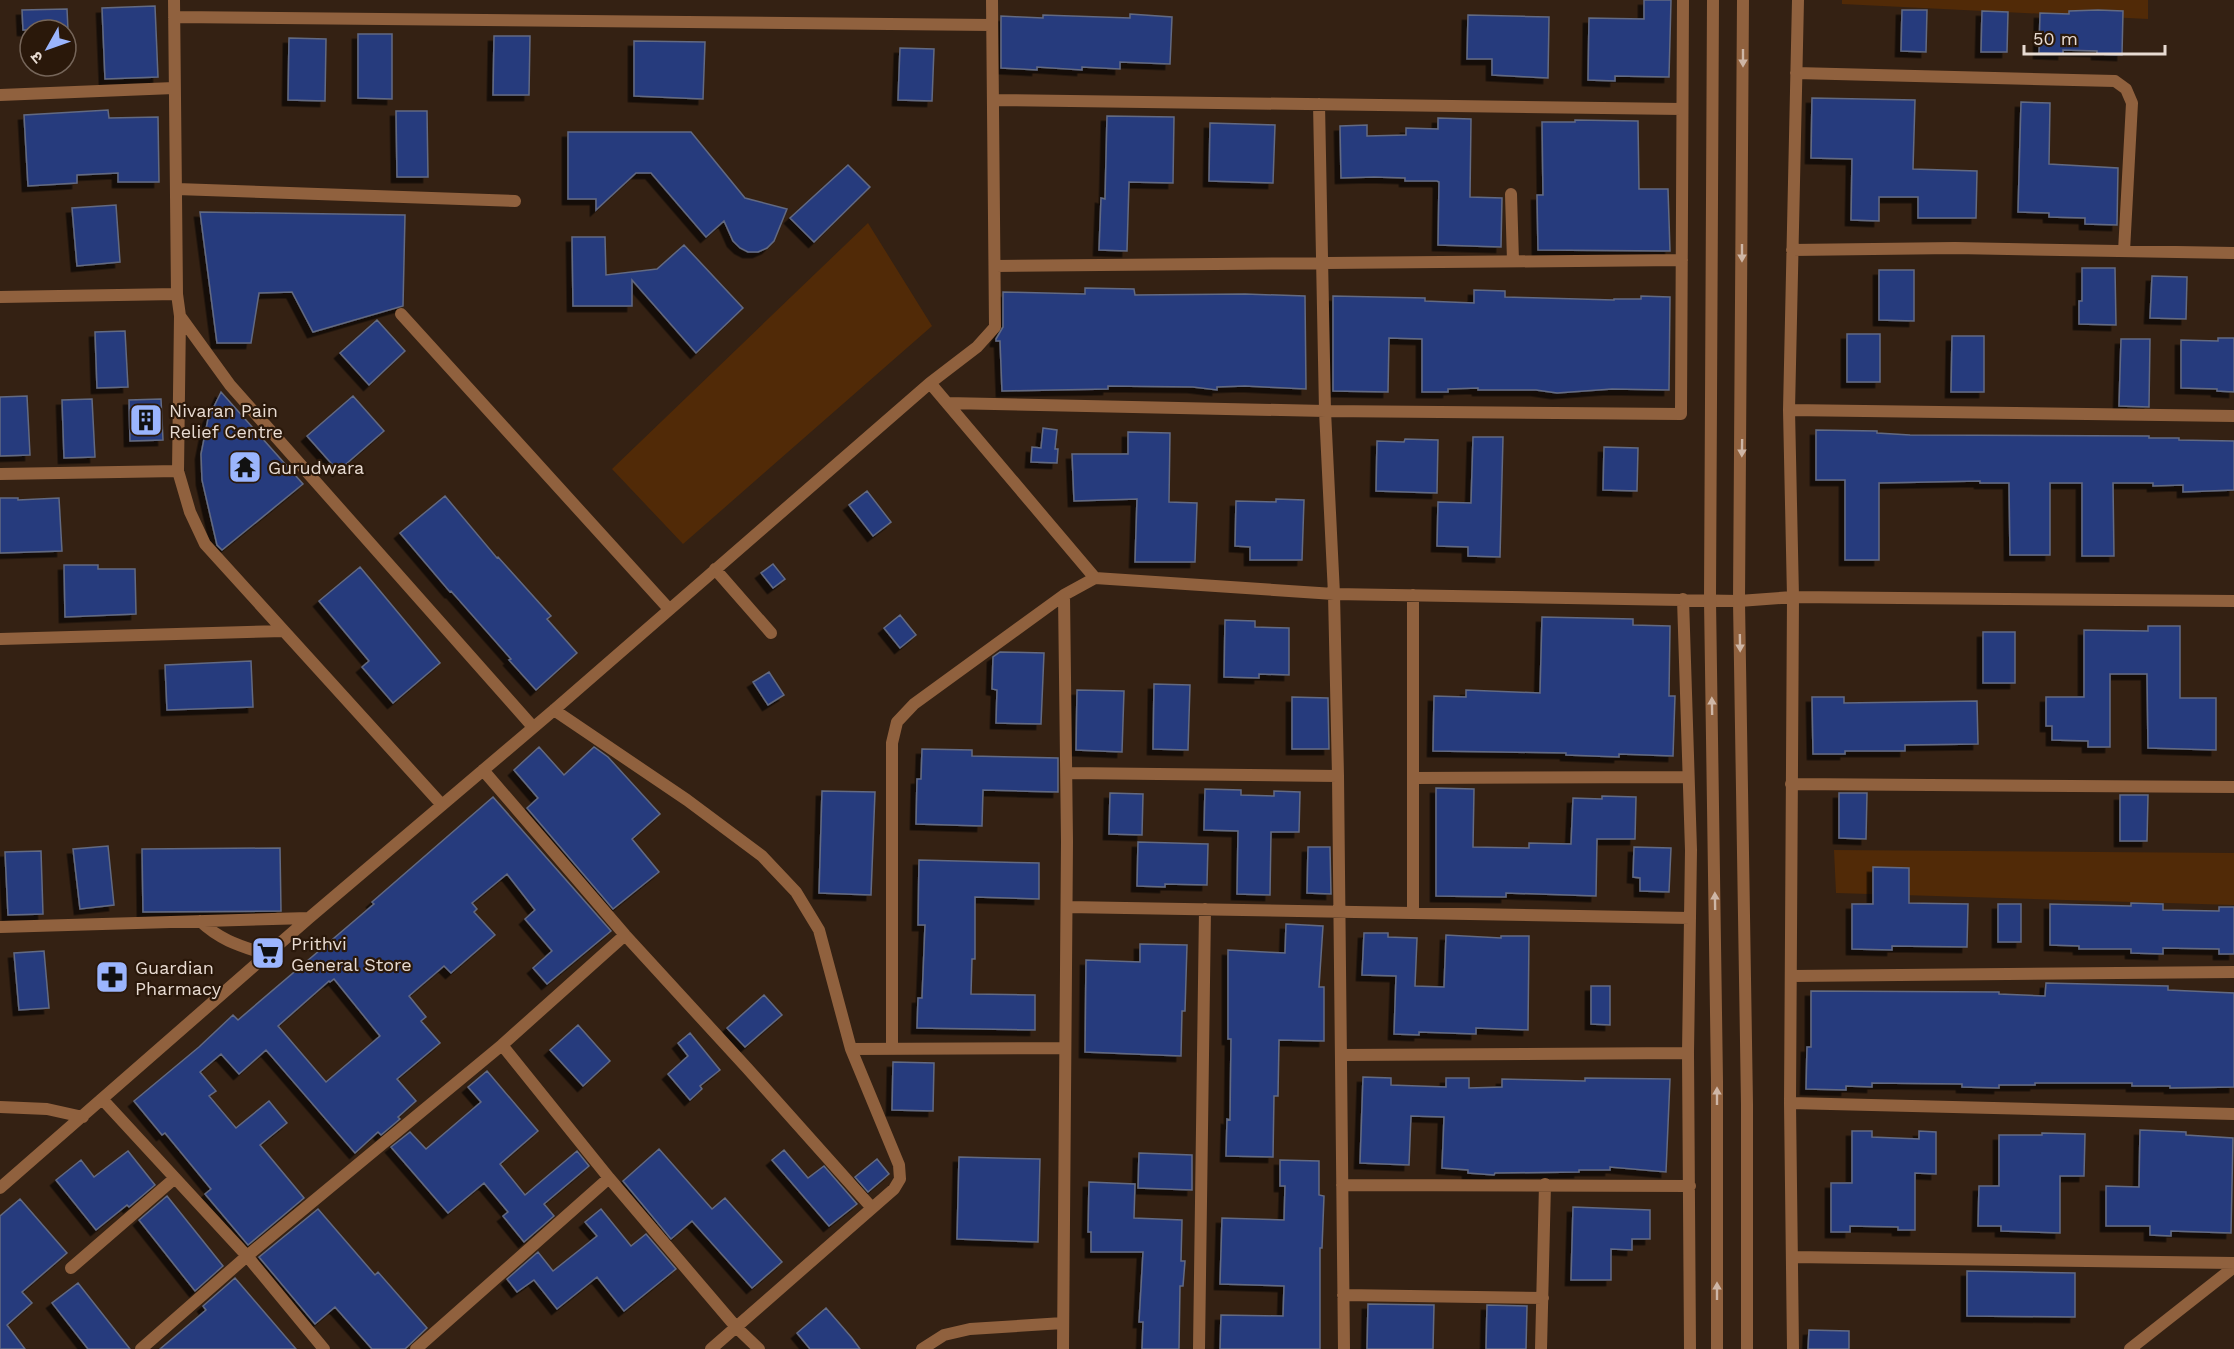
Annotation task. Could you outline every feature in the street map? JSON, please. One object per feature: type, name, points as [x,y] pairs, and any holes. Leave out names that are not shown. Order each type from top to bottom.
[{"type":"street","points":[[174,0],[177,294],[180,316],[178,471],[190,512],[204,544],[442,805]]},
{"type":"street","points":[[0,1188],[309,918],[554,710],[930,383],[977,347],[995,327],[992,0]]},
{"type":"street","points":[[947,403],[1325,411],[1681,414],[1683,0]]},
{"type":"street","points":[[1713,0],[1710,600],[1717,1081],[1717,1349]]},
{"type":"street","points":[[1743,0],[1739,601],[1748,1104],[1747,1349]]},
{"type":"street","points":[[1793,1349],[1790,1103],[1793,597],[1789,410],[1798,0]]},
{"type":"street","points":[[174,17],[992,25]]},
{"type":"street","points":[[1796,73],[2115,81],[2126,89],[2132,103],[2124,251]]},
{"type":"street","points":[[0,95],[174,88]]},
{"type":"street","points":[[993,100],[1682,109]]},
{"type":"street","points":[[1319,104],[1325,411],[1334,594],[1338,776],[1344,1349]]},
{"type":"street","points":[[177,189],[515,201]]},
{"type":"street","points":[[1511,195],[1513,261]]},
{"type":"street","points":[[1792,250],[1955,248],[2234,253]]},
{"type":"street","points":[[994,266],[1682,260]]},
{"type":"street","points":[[0,297],[177,294]]},
{"type":"street","points":[[401,314],[669,609]]},
{"type":"street","points":[[180,316],[230,385],[533,727]]},
{"type":"street","points":[[930,383],[1095,578]]},
{"type":"street","points":[[1789,410],[2234,416]]},
{"type":"street","points":[[0,474],[178,471]]},
{"type":"street","points":[[716,569],[771,633]]},
{"type":"street","points":[[892,1048],[892,743],[897,722],[914,704],[1064,595],[1095,578],[1334,594],[1739,601],[1793,597],[2234,601]]},
{"type":"street","points":[[1063,1349],[1067,773],[1064,595]]},
{"type":"street","points":[[1413,595],[1413,913]]},
{"type":"street","points":[[1683,599],[1691,850],[1688,1053],[1690,1349]]},
{"type":"street","points":[[0,639],[284,631]]},
{"type":"street","points":[[554,710],[706,814],[762,856],[796,892],[819,930],[851,1048],[899,1165],[900,1179],[897,1184],[711,1349]]},
{"type":"street","points":[[483,770],[625,935],[872,1208]]},
{"type":"street","points":[[1067,773],[1338,776]]},
{"type":"street","points":[[1413,778],[1688,777]]},
{"type":"street","points":[[1791,784],[2234,787]]},
{"type":"street","points":[[1066,907],[1690,918]]},
{"type":"street","points":[[1199,1349],[1205,909]]},
{"type":"street","points":[[0,927],[309,918]]},
{"type":"street","points":[[200,921],[214,934],[268,955]]},
{"type":"street","points":[[141,1349],[247,1256],[501,1045],[625,935]]},
{"type":"street","points":[[1792,976],[2234,972]]},
{"type":"street","points":[[501,1045],[609,1179],[736,1327],[759,1349]]},
{"type":"street","points":[[851,1048],[1065,1048]]},
{"type":"street","points":[[1341,1055],[1688,1053]]},
{"type":"street","points":[[103,1100],[247,1256],[324,1349]]},
{"type":"street","points":[[1790,1103],[2234,1114]]},
{"type":"street","points":[[0,1107],[47,1108],[83,1117]]},
{"type":"street","points":[[71,1268],[175,1179]]},
{"type":"street","points":[[416,1349],[609,1179]]},
{"type":"street","points":[[1541,1349],[1545,1184]]},
{"type":"street","points":[[1342,1185],[1690,1186]]},
{"type":"street","points":[[1792,1257],[2234,1265]]},
{"type":"street","points":[[2130,1349],[2234,1265]]},
{"type":"street","points":[[1343,1295],[1543,1298]]},
{"type":"street","points":[[922,1349],[944,1335],[970,1329],[1063,1323]]},
{"type":"shaded area","points":[[1842,0],[2148,0],[2148,19],[1842,4]]},
{"type":"shaded area","points":[[868,223],[932,326],[683,544],[612,469]]},
{"type":"shaded area","points":[[1834,850],[2234,853],[2234,905],[1836,893]]},
{"type":"building","points":[[1644,0],[1671,0],[1669,77],[1615,76],[1615,81],[1588,80],[1589,18],[1644,19]]},
{"type":"building","points":[[155,6],[158,77],[105,79],[102,8]]},
{"type":"building","points":[[67,9],[67,18],[22,18],[22,10]]},
{"type":"building","points":[[1902,10],[1927,10],[1926,52],[1901,51]]},
{"type":"building","points":[[1982,11],[2008,12],[2007,52],[1981,52]]},
{"type":"building","points":[[2069,11],[2123,11],[2122,55],[2097,54],[2097,51],[2063,50],[2063,54],[2039,53],[2040,13],[2069,14]]},
{"type":"building","points":[[1130,14],[1172,17],[1170,64],[1120,62],[1120,69],[1082,67],[1082,70],[1037,67],[1037,70],[1001,68],[1001,16],[1130,18]]},
{"type":"building","points":[[1468,15],[1549,17],[1548,78],[1492,75],[1492,59],[1467,59]]},
{"type":"building","points":[[358,34],[392,34],[392,99],[358,98]]},
{"type":"building","points":[[494,36],[530,36],[529,95],[493,95]]},
{"type":"building","points":[[289,38],[326,39],[325,101],[288,100]]},
{"type":"building","points":[[634,41],[705,42],[703,99],[634,96]]},
{"type":"building","points":[[900,48],[934,49],[932,101],[898,100]]},
{"type":"building","points":[[1812,98],[1915,100],[1913,169],[1977,171],[1976,218],[1918,218],[1918,197],[1879,197],[1879,221],[1851,220],[1852,159],[1811,158]]},
{"type":"building","points":[[2021,102],[2050,103],[2049,164],[2118,168],[2117,225],[2085,224],[2085,218],[2049,217],[2049,213],[2018,212]]},
{"type":"building","points":[[108,110],[109,118],[158,117],[159,182],[118,182],[118,173],[77,175],[77,183],[28,186],[24,115]]},
{"type":"building","points":[[396,111],[427,111],[428,177],[397,177]]},
{"type":"building","points":[[1107,116],[1174,117],[1173,183],[1129,182],[1127,251],[1099,250],[1101,198],[1105,199]]},
{"type":"building","points":[[1438,118],[1471,119],[1470,197],[1502,198],[1501,247],[1438,245],[1439,182],[1437,181],[1405,181],[1405,178],[1374,177],[1341,178],[1340,126],[1367,125],[1367,136],[1406,135],[1406,128],[1438,129]]},
{"type":"building","points":[[1575,120],[1638,121],[1639,189],[1668,189],[1670,251],[1538,250],[1537,195],[1543,195],[1542,122],[1575,122]]},
{"type":"building","points":[[1210,123],[1275,125],[1273,183],[1209,181]]},
{"type":"building","points":[[568,132],[691,132],[745,198],[787,209],[774,241],[767,248],[758,252],[748,252],[733,241],[724,221],[706,237],[651,173],[636,173],[596,210],[596,199],[568,199]]},
{"type":"building","points":[[848,165],[870,187],[814,242],[790,218]]},
{"type":"building","points":[[116,205],[120,262],[77,266],[72,208]]},
{"type":"building","points":[[200,212],[405,215],[403,306],[313,332],[292,292],[259,293],[251,343],[217,343]]},
{"type":"building","points":[[572,237],[605,237],[606,275],[657,269],[684,245],[743,308],[696,353],[632,280],[632,306],[573,306]]},
{"type":"building","points":[[2082,268],[2115,268],[2116,325],[2079,324]]},
{"type":"building","points":[[1879,270],[1914,270],[1914,321],[1879,320]]},
{"type":"building","points":[[2152,276],[2187,277],[2186,319],[2150,318]]},
{"type":"building","points":[[1085,288],[1134,289],[1135,295],[1305,296],[1306,389],[1245,386],[1217,387],[1217,390],[1193,387],[1108,386],[1108,389],[1002,391],[1000,341],[996,339],[1003,327],[1003,292],[1085,294]]},
{"type":"building","points":[[1474,290],[1505,291],[1505,297],[1614,300],[1641,299],[1641,296],[1670,297],[1669,390],[1612,389],[1557,393],[1536,390],[1478,390],[1478,388],[1448,389],[1448,392],[1422,392],[1422,339],[1389,338],[1388,392],[1333,391],[1333,296],[1425,298],[1425,301],[1474,303]]},
{"type":"building","points":[[377,320],[405,351],[369,385],[340,353]]},
{"type":"building","points":[[125,331],[128,387],[97,388],[95,332]]},
{"type":"building","points":[[1847,334],[1880,334],[1880,382],[1847,382]]},
{"type":"building","points":[[1952,336],[1984,336],[1984,392],[1951,392]]},
{"type":"building","points":[[2218,338],[2234,338],[2234,392],[2181,388],[2181,340],[2218,341]]},
{"type":"building","points":[[2121,339],[2150,339],[2149,407],[2119,406]]},
{"type":"building","name":"Gurudwara","points":[[221,392],[303,484],[222,550],[217,545],[202,480],[201,454],[208,419]]},
{"type":"building","points":[[27,396],[30,455],[0,456],[0,397]]},
{"type":"building","points":[[353,396],[384,431],[338,471],[307,436]]},
{"type":"building","points":[[92,399],[95,457],[64,458],[62,400]]},
{"type":"building","name":"Nivaran Pain Relief Centre","points":[[161,399],[163,440],[130,441],[129,400]]},
{"type":"building","points":[[1043,428],[1057,430],[1055,449],[1058,449],[1057,463],[1031,462],[1032,447],[1041,448]]},
{"type":"building","points":[[1816,430],[1877,431],[1877,433],[1910,435],[2149,436],[2149,438],[2179,438],[2179,440],[2234,441],[2234,490],[2183,492],[2183,485],[2153,486],[2153,483],[2113,483],[2114,556],[2082,556],[2082,483],[2050,483],[2050,555],[2010,555],[2009,483],[1980,483],[1980,481],[1879,483],[1879,560],[1845,560],[1845,480],[1816,480]]},
{"type":"building","points":[[1128,432],[1170,433],[1169,502],[1197,503],[1195,562],[1135,562],[1137,499],[1074,501],[1072,454],[1128,454]]},
{"type":"building","points":[[1473,437],[1503,437],[1500,557],[1468,556],[1468,547],[1437,546],[1438,502],[1471,503]]},
{"type":"building","points":[[1405,439],[1438,440],[1437,493],[1376,491],[1377,441],[1404,442]]},
{"type":"building","points":[[1604,447],[1638,448],[1637,491],[1603,490]]},
{"type":"building","points":[[867,491],[891,522],[873,536],[849,505]]},
{"type":"building","points":[[445,496],[497,558],[551,616],[547,619],[577,653],[536,690],[400,533]]},
{"type":"building","points":[[0,498],[18,498],[18,500],[59,498],[62,551],[0,553]]},
{"type":"building","points":[[1276,499],[1304,500],[1302,560],[1250,560],[1250,547],[1235,546],[1236,501],[1276,502]]},
{"type":"building","points":[[773,564],[785,579],[773,588],[761,573]]},
{"type":"building","points":[[64,565],[98,565],[98,569],[135,569],[136,614],[65,617]]},
{"type":"building","points":[[360,567],[440,663],[393,703],[362,667],[369,661],[319,601]]},
{"type":"building","points":[[900,615],[916,635],[900,648],[884,628]]},
{"type":"building","points":[[1542,617],[1633,619],[1633,625],[1670,626],[1669,696],[1675,696],[1673,756],[1619,754],[1619,757],[1566,755],[1566,753],[1433,751],[1434,696],[1466,697],[1466,690],[1540,693]]},
{"type":"building","points":[[1225,620],[1255,621],[1255,627],[1289,628],[1289,675],[1259,674],[1259,678],[1224,677]]},
{"type":"building","points":[[2148,626],[2180,626],[2180,698],[2216,698],[2216,750],[2148,748],[2147,674],[2110,674],[2110,747],[2088,747],[2088,741],[2052,740],[2052,726],[2046,726],[2046,697],[2084,697],[2084,630],[2148,631]]},
{"type":"building","points":[[1983,632],[2015,632],[2015,683],[1983,683]]},
{"type":"building","points":[[1000,652],[1044,653],[1041,724],[996,723],[997,690],[992,689],[993,657]]},
{"type":"building","points":[[251,661],[253,707],[167,710],[165,665]]},
{"type":"building","points":[[769,672],[784,695],[768,705],[753,682]]},
{"type":"building","points":[[1154,684],[1190,685],[1188,750],[1153,749]]},
{"type":"building","points":[[1077,690],[1124,691],[1122,752],[1076,750]]},
{"type":"building","points":[[1292,697],[1328,698],[1329,749],[1292,749]]},
{"type":"building","points":[[1812,697],[1844,697],[1844,703],[1977,701],[1978,744],[1905,745],[1905,751],[1845,751],[1845,754],[1813,754]]},
{"type":"building","points":[[539,747],[564,775],[594,747],[608,757],[660,814],[632,839],[659,872],[613,909],[527,808],[538,798],[514,770]]},
{"type":"building","points":[[922,749],[972,750],[972,756],[1058,758],[1058,792],[983,790],[982,826],[916,824],[917,779],[921,779]]},
{"type":"building","points":[[1436,788],[1474,789],[1473,847],[1529,848],[1529,843],[1571,844],[1573,798],[1602,799],[1602,796],[1636,797],[1635,839],[1597,839],[1596,896],[1506,893],[1506,897],[1436,896]]},
{"type":"building","points":[[1205,789],[1241,790],[1241,795],[1274,796],[1274,791],[1300,792],[1299,832],[1271,832],[1270,895],[1237,894],[1238,831],[1204,830]]},
{"type":"building","points":[[822,791],[875,792],[871,895],[819,893]]},
{"type":"building","points":[[1110,793],[1143,794],[1142,835],[1109,834]]},
{"type":"building","points":[[1839,793],[1867,793],[1866,839],[1839,838]]},
{"type":"building","points":[[2120,795],[2148,795],[2147,841],[2120,841]]},
{"type":"building","points":[[493,797],[611,931],[547,984],[533,968],[552,951],[525,919],[535,910],[507,874],[472,903],[477,909],[474,912],[495,935],[451,973],[444,966],[409,996],[426,1017],[421,1021],[440,1043],[397,1079],[416,1101],[398,1117],[400,1119],[381,1135],[378,1132],[355,1153],[266,1050],[239,1074],[221,1054],[200,1072],[216,1091],[209,1096],[236,1128],[269,1101],[287,1123],[260,1145],[304,1198],[248,1245],[205,1194],[211,1189],[165,1133],[162,1135],[134,1101],[199,1047],[233,1015],[238,1020],[374,904],[372,902]],"holes":[[[334,979],[380,1036],[326,1082],[278,1026]]]},
{"type":"building","points":[[1138,842],[1208,844],[1207,885],[1137,886]]},
{"type":"building","points":[[108,846],[114,905],[80,909],[73,849]]},
{"type":"building","points":[[1308,847],[1330,847],[1331,894],[1307,893]]},
{"type":"building","points":[[1634,847],[1671,848],[1669,892],[1640,891],[1640,878],[1633,877]]},
{"type":"building","points":[[280,848],[281,911],[143,912],[142,849]]},
{"type":"building","points":[[41,851],[43,914],[8,915],[5,852]]},
{"type":"building","points":[[919,860],[1039,863],[1039,899],[975,897],[975,959],[972,959],[971,994],[1035,995],[1035,1030],[917,1028],[918,998],[922,998],[925,925],[918,925]]},
{"type":"building","points":[[1873,867],[1909,868],[1909,903],[1968,904],[1967,947],[1892,946],[1892,950],[1852,949],[1852,904],[1873,904]]},
{"type":"building","points":[[2131,903],[2163,904],[2163,910],[2219,911],[2219,907],[2234,907],[2234,954],[2219,954],[2219,949],[2163,948],[2163,954],[2131,953],[2131,949],[2079,949],[2079,946],[2050,945],[2050,904],[2131,906]]},
{"type":"building","points":[[1998,904],[2021,904],[2021,942],[1998,942]]},
{"type":"building","points":[[1286,924],[1323,926],[1319,987],[1324,987],[1324,1041],[1279,1040],[1278,1096],[1274,1096],[1273,1157],[1226,1156],[1227,1119],[1230,1120],[1231,1039],[1228,1039],[1228,950],[1285,953]]},
{"type":"building","points":[[1364,933],[1388,933],[1388,937],[1417,938],[1415,986],[1444,987],[1446,935],[1501,938],[1501,936],[1529,936],[1528,1030],[1476,1028],[1476,1034],[1419,1032],[1419,1035],[1394,1034],[1396,976],[1362,975]]},
{"type":"building","points":[[1140,944],[1187,945],[1181,1056],[1085,1052],[1086,960],[1140,962]]},
{"type":"building","points":[[44,951],[49,1008],[19,1010],[14,953]]},
{"type":"building","points":[[2046,983],[2168,986],[2168,990],[2234,993],[2234,1087],[2170,1088],[2170,1086],[2132,1086],[2132,1083],[2035,1083],[2035,1085],[1999,1085],[1999,1088],[1962,1087],[1962,1084],[1872,1083],[1872,1087],[1846,1086],[1846,1090],[1806,1089],[1807,1047],[1811,1047],[1811,991],[1999,992],[1999,994],[2045,996]]},
{"type":"building","points":[[1591,986],[1610,986],[1610,1025],[1591,1024]]},
{"type":"building","points":[[764,995],[782,1015],[745,1047],[727,1028]]},
{"type":"building","points":[[578,1025],[610,1061],[583,1086],[550,1050]]},
{"type":"building","points":[[690,1033],[720,1070],[700,1086],[702,1089],[690,1100],[668,1074],[688,1056],[678,1043]]},
{"type":"building","points":[[893,1062],[934,1063],[933,1111],[892,1110]]},
{"type":"building","points":[[487,1071],[538,1131],[500,1164],[525,1195],[577,1151],[589,1166],[544,1204],[554,1216],[524,1242],[503,1216],[508,1212],[484,1183],[448,1213],[391,1147],[410,1132],[426,1149],[481,1102],[468,1087]]},
{"type":"building","points":[[1363,1077],[1391,1078],[1391,1085],[1446,1087],[1446,1078],[1469,1078],[1469,1088],[1502,1087],[1502,1079],[1585,1081],[1585,1078],[1670,1079],[1666,1172],[1610,1167],[1610,1170],[1495,1173],[1494,1175],[1442,1168],[1444,1117],[1411,1116],[1409,1165],[1360,1163]]},
{"type":"building","points":[[2140,1130],[2186,1132],[2186,1135],[2233,1138],[2231,1233],[2171,1231],[2171,1236],[2150,1235],[2150,1226],[2106,1226],[2106,1186],[2139,1187]]},
{"type":"building","points":[[1852,1131],[1872,1131],[1872,1137],[1919,1139],[1919,1131],[1936,1132],[1936,1174],[1915,1173],[1915,1230],[1898,1230],[1898,1227],[1850,1226],[1850,1232],[1831,1232],[1831,1183],[1852,1183]]},
{"type":"building","points":[[2042,1133],[2085,1134],[2084,1176],[2060,1176],[2060,1233],[2001,1231],[2001,1226],[1978,1226],[1979,1186],[1999,1186],[1999,1135],[2042,1135]]},
{"type":"building","points":[[659,1149],[712,1209],[725,1198],[782,1262],[752,1288],[692,1221],[671,1239],[623,1181]]},
{"type":"building","points":[[784,1150],[808,1178],[824,1166],[857,1204],[829,1226],[772,1160]]},
{"type":"building","points":[[128,1151],[155,1185],[96,1230],[56,1180],[81,1160],[94,1177]]},
{"type":"building","points":[[1139,1153],[1192,1155],[1192,1190],[1138,1188]]},
{"type":"building","points":[[959,1157],[1040,1159],[1038,1242],[957,1239]]},
{"type":"building","points":[[877,1159],[889,1174],[868,1192],[855,1177]]},
{"type":"building","points":[[1280,1160],[1319,1161],[1319,1195],[1324,1196],[1322,1248],[1320,1248],[1320,1349],[1220,1349],[1221,1315],[1283,1316],[1284,1286],[1220,1284],[1222,1218],[1284,1220],[1285,1186],[1280,1186]]},
{"type":"building","points":[[1089,1182],[1135,1184],[1134,1218],[1182,1220],[1181,1261],[1185,1261],[1183,1286],[1180,1286],[1179,1349],[1142,1349],[1143,1322],[1139,1322],[1143,1252],[1091,1252],[1091,1232],[1088,1232]]},
{"type":"building","points":[[167,1196],[223,1266],[195,1291],[139,1220]]},
{"type":"building","points":[[20,1199],[67,1253],[22,1292],[32,1303],[7,1325],[25,1349],[0,1349],[0,1216]]},
{"type":"building","points":[[1573,1207],[1650,1210],[1650,1239],[1632,1239],[1632,1250],[1611,1249],[1611,1280],[1571,1280]]},
{"type":"building","points":[[318,1209],[375,1275],[378,1272],[427,1328],[405,1349],[372,1349],[335,1307],[315,1324],[259,1257]]},
{"type":"building","points":[[601,1209],[631,1246],[646,1234],[676,1269],[624,1311],[597,1277],[557,1309],[534,1280],[517,1292],[507,1279],[538,1252],[553,1271],[597,1236],[585,1222]]},
{"type":"building","points":[[1967,1271],[2075,1273],[2075,1317],[1967,1316]]},
{"type":"building","points":[[235,1278],[296,1349],[160,1349],[206,1310],[203,1306]]},
{"type":"building","points":[[78,1283],[130,1349],[88,1349],[52,1303]]},
{"type":"building","points":[[1368,1304],[1434,1305],[1433,1349],[1367,1349]]},
{"type":"building","points":[[1487,1305],[1527,1306],[1526,1349],[1486,1349]]},
{"type":"building","points":[[826,1308],[860,1349],[810,1349],[797,1333]]},
{"type":"building","points":[[1809,1330],[1849,1331],[1849,1349],[1808,1349]]},
{"type":"place","name":"Nivaran Pain Relief Centre","points":[[146,420]]},
{"type":"place","name":"Gurudwara","points":[[245,467]]},
{"type":"place","name":"Prithvi General Store","points":[[268,953]]},
{"type":"place","name":"Guardian Pharmacy","points":[[112,977]]}]
